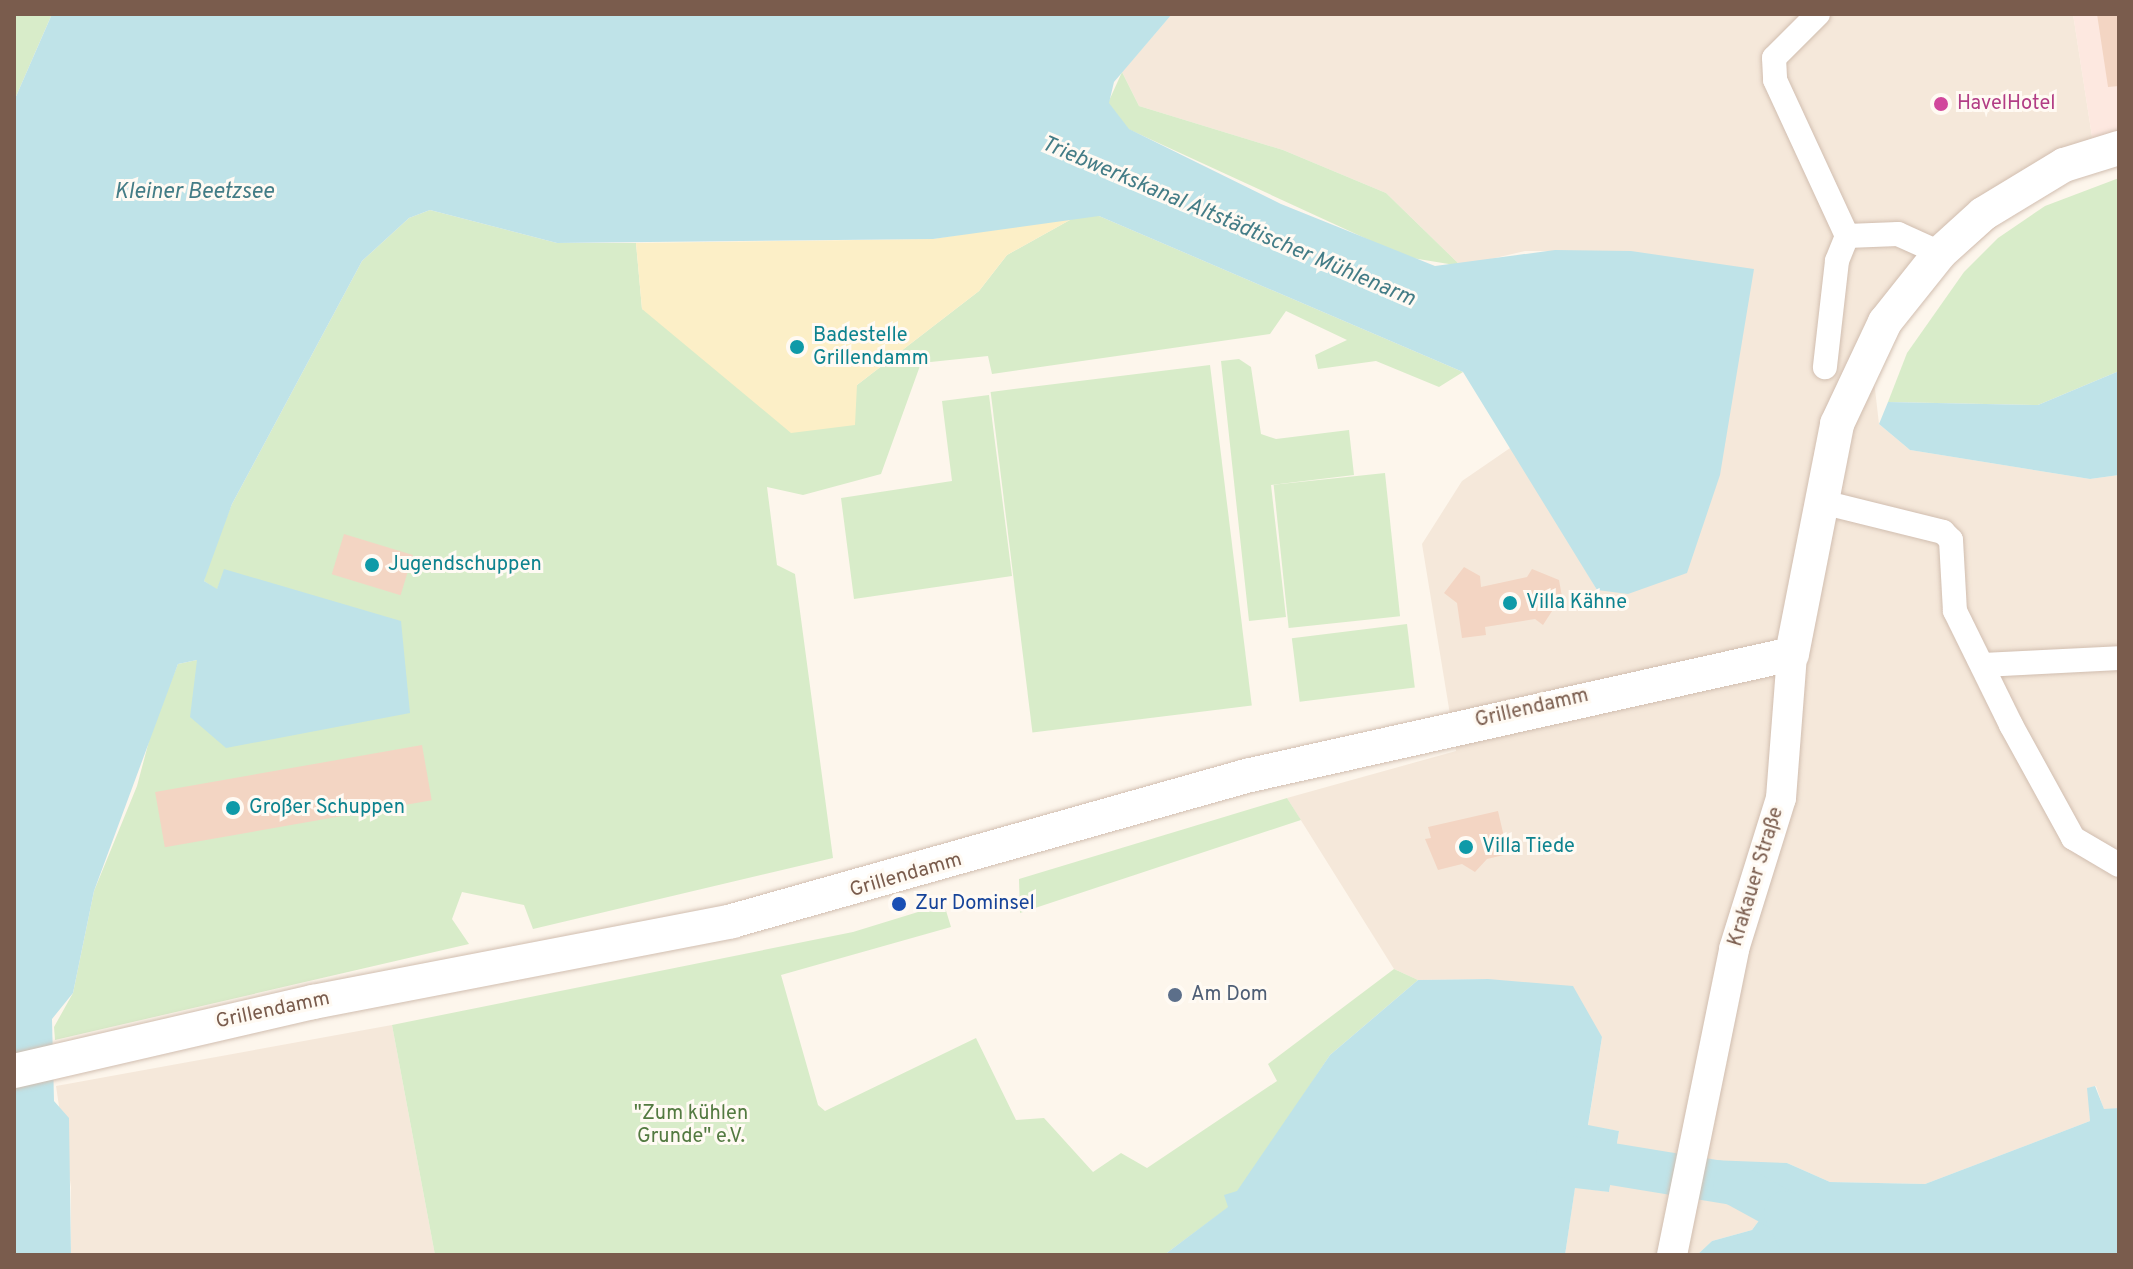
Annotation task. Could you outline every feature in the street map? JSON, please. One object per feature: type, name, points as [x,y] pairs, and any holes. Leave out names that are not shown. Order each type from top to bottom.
[{"type":"main road","name":"Krakauer Straße","points":[[1792,654],[1818,501],[1849,391],[1885,322],[1940,253],[2026,184],[2119,148]]},
{"type":"main road","name":"Grillendamm","points":[[14,1071],[96,1050],[732,921],[1246,776],[1792,654]]},
{"type":"street","points":[[1818,14],[1774,58],[1775,80],[1847,236],[1837,261],[1825,367]]},
{"type":"street","points":[[1847,236],[1898,234],[1940,253]]},
{"type":"street","points":[[1818,501],[1943,532],[1951,540],[1955,611],[2073,838],[2119,865]]},
{"type":"street","name":"Krakauer Straße","points":[[1673,1254],[1694,1131],[1734,949],[1781,798],[1792,654]]},
{"type":"street","points":[[1983,665],[2119,658]]},
{"type":"shaded area","points":[[1172,14],[2073,14],[2093,143],[1869,337],[1879,424],[1910,450],[2090,479],[2119,475],[2119,1108],[2104,1110],[2096,1086],[2088,1088],[2090,1121],[1925,1184],[1830,1182],[1787,1163],[1753,1207],[1760,1219],[1752,1230],[1712,1241],[1697,1255],[1565,1255],[1575,1187],[1609,1192],[1619,1131],[1588,1126],[1602,1037],[1488,979],[1418,980],[1394,969],[1287,798],[1456,751],[1422,544],[1462,481],[1513,446],[1597,590],[1686,573],[1715,476],[1631,251],[1525,251],[1461,266],[1386,193],[1283,150],[1139,106],[1122,72]]},
{"type":"shaded area","points":[[2073,14],[2119,14],[2119,135],[2093,143]]},
{"type":"shaded area","points":[[392,1025],[435,1255],[71,1255],[71,1187],[56,1086]]},
{"type":"green space","points":[[14,14],[52,14],[14,101]]},
{"type":"green space","points":[[1122,72],[1139,106],[1283,150],[1386,193],[1461,266],[1406,257],[1128,129],[1108,103]]},
{"type":"green space","points":[[2119,178],[2119,371],[2038,405],[1888,402],[1907,353],[1964,272],[1998,238],[2045,206]]},
{"type":"green space","points":[[430,210],[557,243],[636,243],[642,309],[857,385],[979,291],[1007,255],[1077,216],[1099,216],[1463,372],[1439,387],[1376,361],[1318,369],[1315,355],[1347,340],[1286,311],[1270,334],[992,374],[988,356],[921,363],[881,474],[803,495],[767,487],[777,565],[795,574],[833,858],[533,929],[524,905],[462,892],[452,919],[469,944],[55,1040],[54,1027],[73,993],[94,891],[137,786],[153,726],[178,664],[197,660],[225,569],[217,590],[204,581],[206,567],[232,504],[362,261],[409,218]]},
{"type":"green space","points":[[1239,359],[1251,367],[1261,434],[1276,439],[1349,430],[1354,475],[1271,485],[1286,617],[1249,621],[1221,361]]},
{"type":"green space","points":[[1210,365],[1252,705],[1032,732],[991,392]]},
{"type":"green space","points":[[989,395],[1012,576],[854,599],[841,498],[952,481],[942,401]]},
{"type":"green space","points":[[1385,473],[1400,616],[1289,628],[1274,485]]},
{"type":"green space","points":[[1407,624],[1415,688],[1300,702],[1292,638]]},
{"type":"green space","points":[[1287,798],[1301,820],[1020,913],[1019,879]]},
{"type":"green space","name":"\"Zum kühlen Grunde\" e.V.","points":[[944,904],[951,927],[781,975],[818,1105],[825,1111],[976,1038],[1016,1120],[1044,1118],[1093,1172],[1121,1153],[1147,1168],[1277,1081],[1268,1064],[1394,969],[1418,980],[1330,1055],[1229,1207],[1164,1255],[435,1255],[392,1025],[853,932]]},
{"type":"sand","name":"Badestelle Grillendamm","points":[[1077,216],[1007,255],[979,291],[857,385],[855,425],[791,433],[642,309],[636,243],[933,239]]},
{"type":"water","name":"Kleiner Beetzsee","points":[[52,14],[1172,14],[1114,82],[1109,103],[1129,129],[1281,204],[1435,266],[1555,250],[1631,251],[1754,269],[1720,475],[1687,573],[1628,594],[1597,590],[1463,372],[1099,216],[933,239],[557,243],[430,210],[409,218],[362,261],[232,504],[204,581],[217,589],[224,569],[401,621],[410,713],[226,748],[190,717],[197,660],[178,664],[94,891],[73,993],[52,1019],[54,1101],[69,1118],[71,1255],[14,1255],[14,101]]},
{"type":"water","points":[[2119,371],[2119,475],[2090,479],[1910,450],[1879,424],[1888,402],[2038,405]]},
{"type":"water","points":[[1488,979],[1573,986],[1602,1037],[1588,1125],[1619,1131],[1609,1192],[1575,1188],[1565,1255],[1164,1255],[1228,1207],[1224,1195],[1237,1191],[1330,1055],[1418,980]]},
{"type":"water","points":[[2095,1086],[2104,1109],[2119,1108],[2119,1255],[1697,1255],[1712,1241],[1752,1230],[1760,1219],[1753,1207],[1705,1194],[1711,1160],[1787,1163],[1830,1182],[1925,1184],[2090,1121],[2087,1088]]},
{"type":"building","points":[[2097,14],[2119,14],[2119,86],[2108,87]]},
{"type":"building","name":"Jugendschuppen","points":[[344,534],[413,555],[401,595],[332,574]]},
{"type":"building","name":"Villa Kähne","points":[[1464,567],[1480,576],[1481,587],[1527,577],[1532,569],[1559,580],[1564,608],[1554,608],[1543,625],[1535,619],[1485,627],[1486,635],[1462,638],[1457,603],[1444,593]]},
{"type":"building","points":[[422,745],[432,800],[165,847],[155,792]]},
{"type":"building","name":"Villa Tiede","points":[[1498,811],[1508,854],[1487,859],[1475,872],[1462,864],[1438,870],[1425,839],[1431,838],[1428,827]]},
{"type":"waterway","points":[[1557,1155],[1734,1184],[1785,1212],[1807,1255]]},
{"type":"place","name":"HavelHotel","points":[[1941,104]]},
{"type":"place","name":"Badestelle Grillendamm","points":[[797,347]]},
{"type":"place","name":"Jugendschuppen","points":[[372,565]]},
{"type":"place","name":"Villa Kähne","points":[[1510,603]]},
{"type":"place","name":"Großer Schuppen","points":[[233,808]]},
{"type":"place","name":"Villa Tiede","points":[[1466,847]]},
{"type":"place","name":"Zur Dominsel","points":[[899,904]]},
{"type":"place","name":"Am Dom","points":[[1175,995]]},
{"type":"water label","name":"Triebwerkskanal Altstädtischer Mühlenarm","points":[[1228,222]]}]
